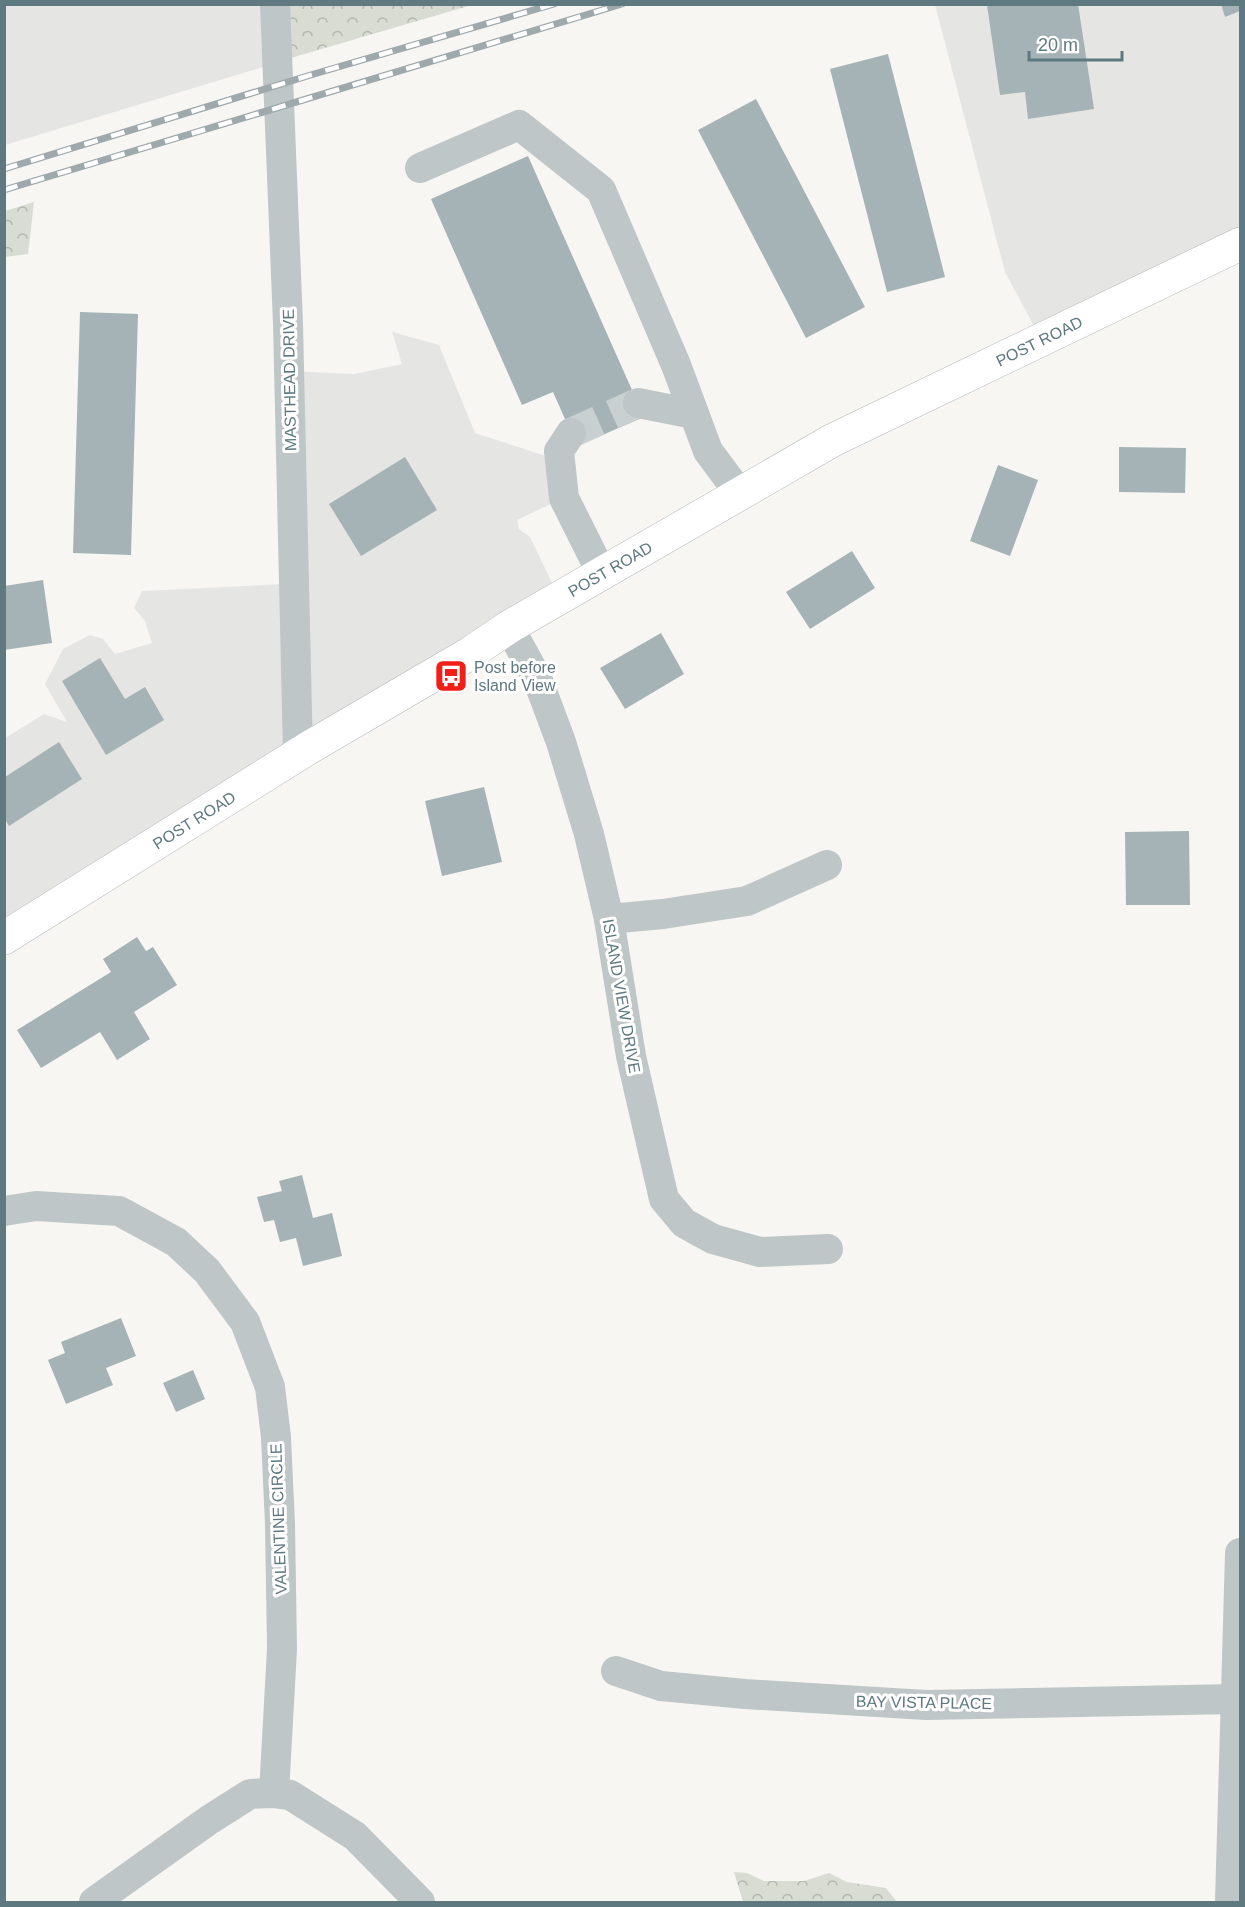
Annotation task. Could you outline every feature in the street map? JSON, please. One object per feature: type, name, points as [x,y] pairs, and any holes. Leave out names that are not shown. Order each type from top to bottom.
[{"type":"main road","name":"POST ROAD","points":[[4,938],[297,755],[468,654],[509,627],[833,440],[1240,244]]},
{"type":"street","name":"MASTHEAD DRIVE","points":[[275,4],[288,324],[297,755]]},
{"type":"street","points":[[420,168],[519,125],[601,190],[676,365],[708,451],[740,494]]},
{"type":"street","points":[[638,403],[694,414]]},
{"type":"street","points":[[571,433],[559,451],[564,498],[602,574]]},
{"type":"street","name":"ISLAND VIEW DRIVE","points":[[509,627],[537,678],[561,742],[589,834],[609,919],[631,1056],[664,1199],[684,1223],[713,1239],[760,1252],[828,1249]]},
{"type":"street","points":[[609,919],[663,914],[747,901],[827,865]]},
{"type":"street","name":"VALENTINE CIRCLE","points":[[4,1211],[36,1206],[119,1210],[176,1242],[207,1271],[245,1322],[270,1387],[276,1437],[282,1649],[273,1793]]},
{"type":"street","points":[[1230,1902],[1240,1553]]},
{"type":"street","name":"BAY VISTA PLACE","points":[[616,1671],[661,1686],[745,1694],[926,1704],[1235,1699]]},
{"type":"street","points":[[94,1902],[209,1820],[250,1794],[273,1793],[290,1795],[355,1836],[420,1902]]},
{"type":"shaded area","points":[[5,5],[271,5],[270,65],[5,145]]},
{"type":"shaded area","points":[[935,5],[1240,5],[1240,247],[1041,339],[1005,272]]},
{"type":"shaded area","points":[[392,332],[439,345],[475,433],[549,457],[555,502],[517,520],[519,529],[530,537],[556,591],[5,938],[5,738],[44,714],[67,722],[45,684],[63,649],[90,635],[103,639],[115,654],[152,643],[145,621],[134,608],[142,591],[286,584],[291,371],[354,374],[402,364]]},
{"type":"green space","points":[[271,5],[472,5],[284,60]]},
{"type":"green space","points":[[34,202],[28,254],[5,257],[5,211]]},
{"type":"green space","points":[[734,1872],[747,1873],[764,1881],[804,1881],[829,1873],[847,1882],[886,1888],[897,1902],[743,1902]]},
{"type":"building","points":[[1029,4],[1029,6],[1078,4],[1094,109],[1028,119],[1025,92],[1000,95],[987,5]]},
{"type":"building","points":[[1221,4],[1240,4],[1240,11],[1225,17]]},
{"type":"building","points":[[888,54],[945,277],[887,292],[830,69]]},
{"type":"building","points":[[756,99],[865,307],[806,338],[698,130]]},
{"type":"building","points":[[528,156],[644,417],[577,446],[553,392],[522,405],[431,199]]},
{"type":"building","points":[[80,312],[138,314],[131,555],[73,553]]},
{"type":"building","points":[[1119,447],[1186,448],[1185,493],[1119,492]]},
{"type":"building","points":[[405,457],[437,510],[361,556],[329,504]]},
{"type":"building","points":[[998,465],[1038,480],[1010,556],[970,541]]},
{"type":"building","points":[[852,551],[875,588],[810,629],[786,592]]},
{"type":"building","points":[[43,580],[52,643],[4,650],[4,586]]},
{"type":"building","points":[[661,633],[684,674],[625,709],[600,668]]},
{"type":"building","points":[[100,658],[125,699],[145,687],[164,720],[106,755],[62,681]]},
{"type":"building","points":[[59,742],[82,779],[9,826],[5,819],[5,777]]},
{"type":"building","points":[[484,787],[502,862],[442,876],[425,801]]},
{"type":"building","points":[[1189,831],[1190,905],[1126,905],[1125,832]]},
{"type":"building","points":[[137,937],[146,951],[153,947],[177,985],[134,1012],[150,1039],[117,1060],[100,1032],[41,1068],[17,1030],[111,972],[103,959]]},
{"type":"building","points":[[302,1175],[313,1218],[332,1213],[342,1256],[303,1266],[296,1238],[280,1242],[274,1220],[264,1222],[257,1197],[282,1191],[279,1181]]},
{"type":"building","points":[[121,1318],[136,1356],[106,1368],[113,1385],[66,1404],[48,1360],[65,1353],[61,1342]]},
{"type":"building","points":[[193,1370],[205,1399],[176,1412],[163,1383]]},
{"type":"tunnel","points":[[571,433],[638,403]]},
{"type":"railway","points":[[4,169],[314,74],[554,4]]},
{"type":"railway","points":[[4,190],[622,4]]},
{"type":"place","name":"Post before Island View","points":[[451,676]]}]
